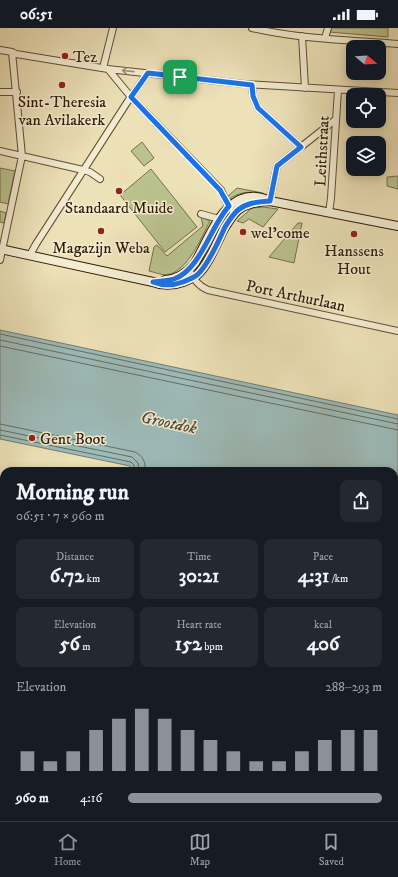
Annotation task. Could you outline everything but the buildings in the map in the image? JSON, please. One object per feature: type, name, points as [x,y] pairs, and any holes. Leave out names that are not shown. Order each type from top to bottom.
[{"type":"main road","points":[[153,282],[174,279],[190,270],[219,219],[229,206],[249,197],[264,198],[270,201],[398,226]]},
{"type":"main road","points":[[1,249],[160,284],[178,284],[193,278],[204,266],[235,213],[248,204],[270,201]]},
{"type":"street","points":[[106,68],[113,28]]},
{"type":"street","points":[[252,28],[276,34],[398,44]]},
{"type":"street","points":[[325,38],[328,28]]},
{"type":"street","points":[[302,36],[305,88]]},
{"type":"street","points":[[0,50],[16,54],[106,68],[252,85],[398,93]]},
{"type":"street","points":[[0,260],[1,249],[22,156],[12,52]]},
{"type":"street","points":[[106,68],[131,97],[220,190],[229,206],[235,213]]},
{"type":"street","points":[[30,255],[83,170],[148,73]]},
{"type":"street","points":[[252,85],[253,96],[258,108],[301,147]]},
{"type":"street","name":"Leithstraat","points":[[329,213],[338,90]]},
{"type":"street","points":[[0,92],[17,92]]},
{"type":"street","points":[[270,201],[277,166],[335,120]]},
{"type":"street","points":[[0,151],[83,170],[90,172],[100,179]]},
{"type":"street","points":[[201,214],[219,219]]},
{"type":"street","points":[[190,270],[193,278]]},
{"type":"street","name":"Port Arthurlaan","points":[[193,278],[202,287],[208,290],[398,331]]},
{"type":"green space","points":[[330,28],[388,28],[388,37],[329,32]]},
{"type":"green space","points":[[142,142],[154,158],[144,166],[131,151]]},
{"type":"green space","points":[[0,168],[15,171],[8,204],[0,202]]},
{"type":"green space","points":[[151,169],[197,227],[165,252],[120,195]]},
{"type":"green space","points":[[398,176],[398,189],[387,186],[387,177]]},
{"type":"green space","points":[[237,188],[264,194],[245,192],[228,200],[226,198]]},
{"type":"green space","points":[[263,207],[278,209],[263,227],[249,219],[243,223],[237,221],[252,208]]},
{"type":"green space","points":[[0,211],[6,213],[4,223],[0,222]]},
{"type":"green space","points":[[226,216],[208,254],[200,266],[199,265],[209,248],[211,239]]},
{"type":"green space","points":[[201,217],[210,221],[198,245],[187,261],[175,272],[167,275],[149,271],[154,247],[157,245],[167,256],[203,226]]},
{"type":"green space","points":[[298,223],[302,223],[294,263],[269,257]]},
{"type":"water","name":"Grootdok","points":[[0,330],[398,415],[398,467],[130,467],[0,439]]},
{"type":"place","name":"Tez","points":[[65,56]]},
{"type":"place","name":"Sint-Theresia van Avilakerk","points":[[62,85]]},
{"type":"place","name":"Standaard Muide","points":[[119,191]]},
{"type":"place","name":"Magazijn Weba","points":[[101,231]]},
{"type":"place","name":"wel'come","points":[[243,232]]},
{"type":"place","name":"Hanssens Hout","points":[[354,234]]},
{"type":"place","name":"Gent Boot","points":[[32,438]]},
{"type":"route","points":[[148,73],[180,77],[252,85],[253,96],[258,108],[301,147],[277,166],[270,201],[253,202],[237,210],[199,273],[193,278],[178,284],[168,285],[153,282],[174,279],[190,270],[223,212],[229,206],[221,190],[131,97],[148,73]]}]
